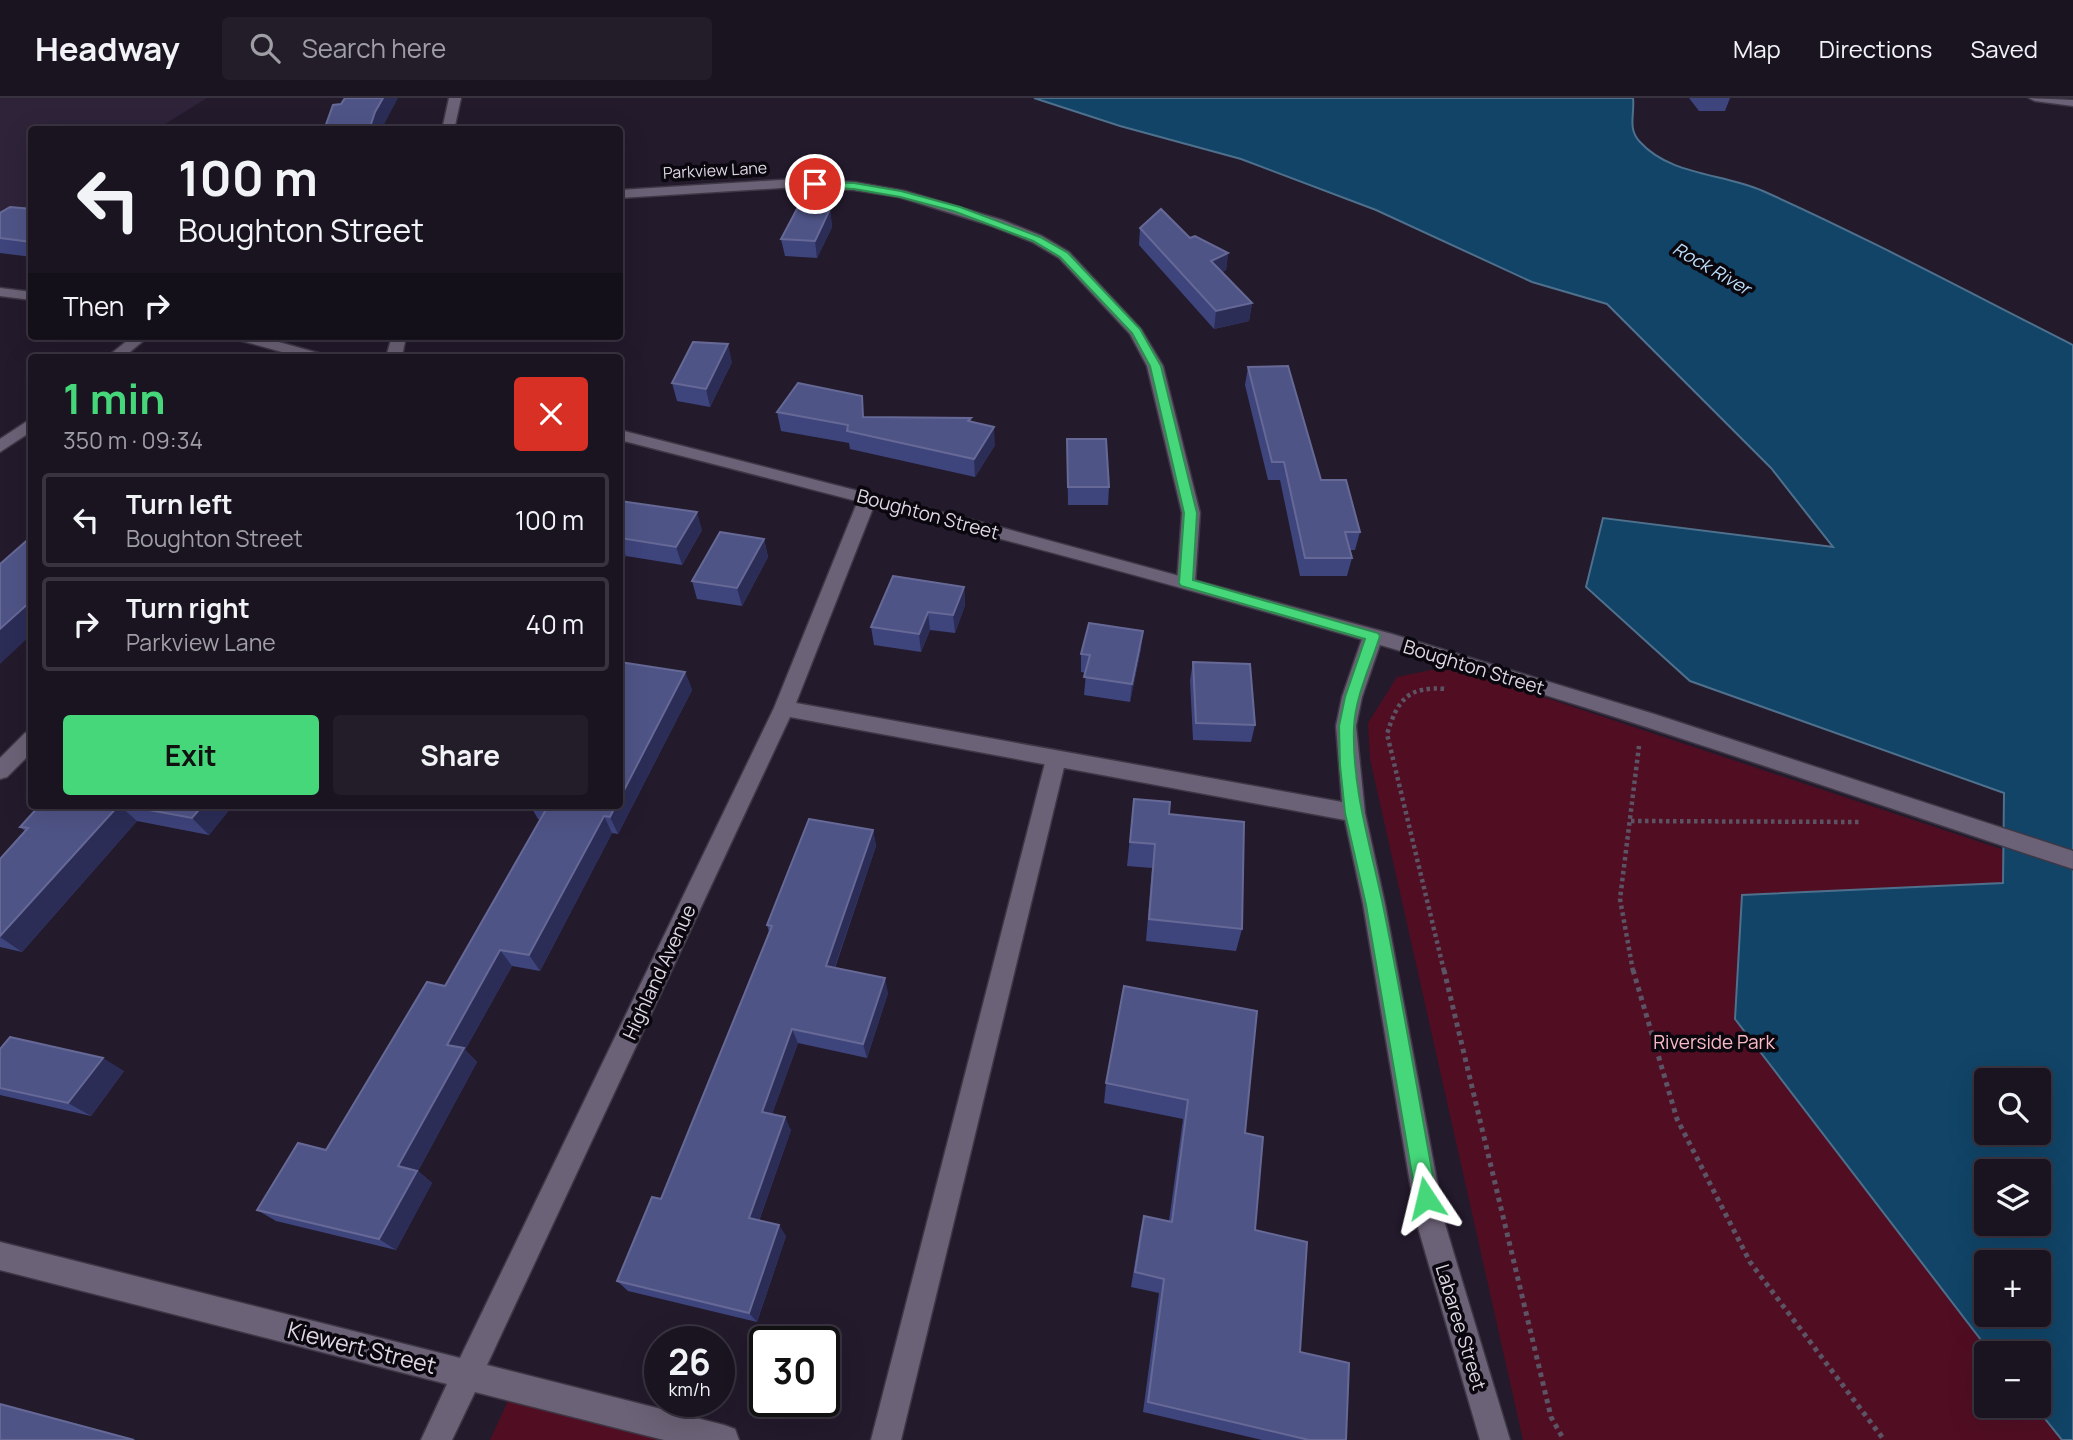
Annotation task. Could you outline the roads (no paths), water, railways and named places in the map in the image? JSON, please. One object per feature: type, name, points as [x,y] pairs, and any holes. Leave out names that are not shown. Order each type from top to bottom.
[{"type":"street","points":[[449,126],[455,98]]},
{"type":"street","points":[[2035,98],[2073,103]]},
{"type":"street","name":"Parkview Lane","points":[[623,194],[796,183],[854,186],[901,194],[998,223],[1037,239],[1064,255],[1136,332],[1156,366],[1191,513],[1186,583]]},
{"type":"street","points":[[0,292],[28,296]]},
{"type":"street","points":[[119,354],[137,340]]},
{"type":"street","points":[[255,340],[306,354]]},
{"type":"street","points":[[0,447],[28,426]]},
{"type":"street","name":"Boughton Street","points":[[623,436],[868,498],[1373,636],[1646,719],[2073,860]]},
{"type":"street","name":"Highland Avenue","points":[[436,1440],[784,708],[868,498]]},
{"type":"street","name":"Labaree Street","points":[[1373,636],[1352,697],[1346,726],[1354,813],[1374,905],[1431,1224],[1495,1440]]},
{"type":"street","points":[[784,708],[1354,813]]},
{"type":"street","points":[[0,771],[28,744]]},
{"type":"street","points":[[886,1440],[1056,759]]},
{"type":"street","name":"Kiewert Street","points":[[0,1256],[724,1440]]},
{"type":"water","name":"Rock River","points":[[1034,98],[1633,98],[1633,126],[1636,137],[1653,153],[1667,161],[1682,168],[1763,191],[2073,345],[2073,1440],[2062,1440],[2044,1418],[2051,1418],[2051,1341],[1982,1341],[1735,1019],[1742,895],[2003,883],[2004,793],[1690,681],[1586,587],[1603,518],[1833,547],[1771,468],[1607,304],[1532,282],[1376,210],[1241,159],[1120,126]]},
{"type":"park label","name":"Riverside Park","points":[[1714,1042]]}]
